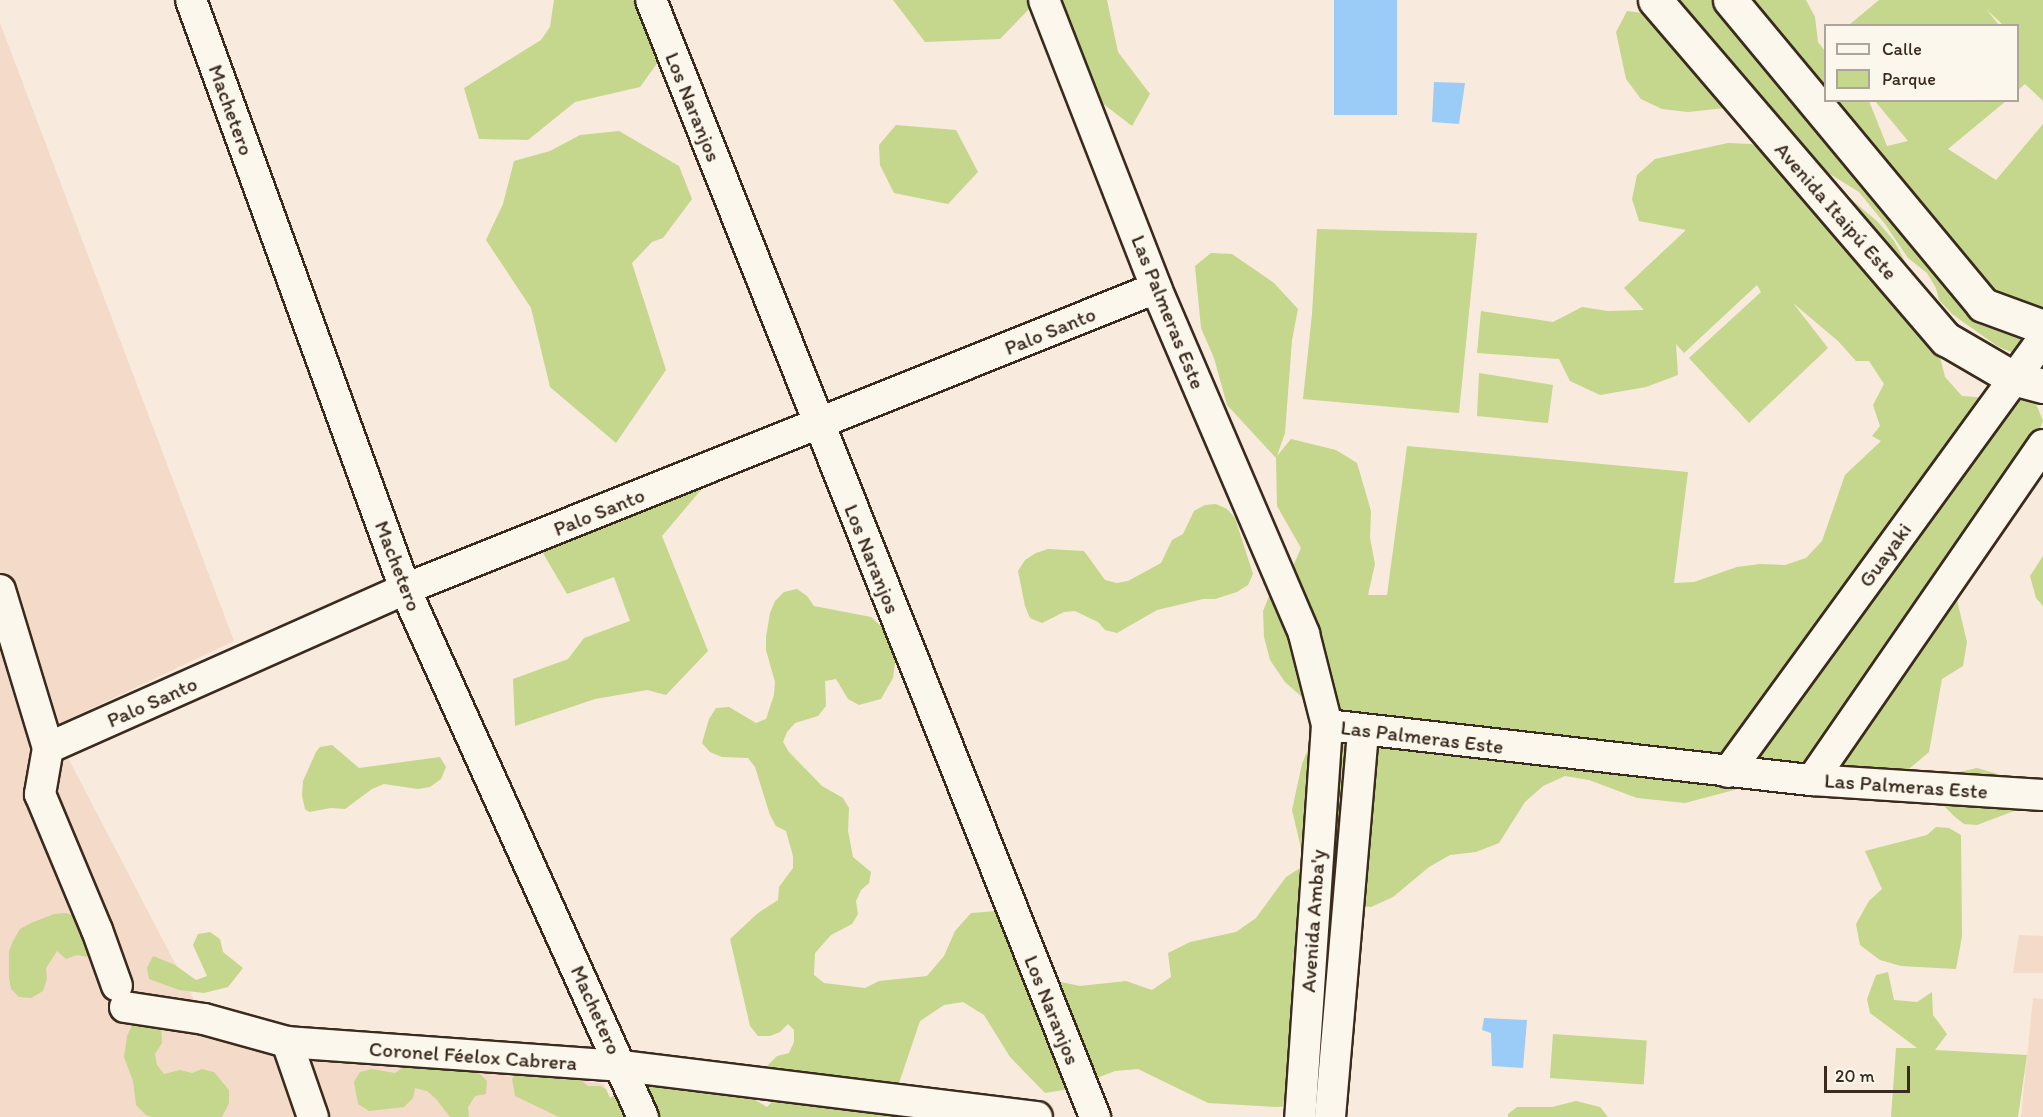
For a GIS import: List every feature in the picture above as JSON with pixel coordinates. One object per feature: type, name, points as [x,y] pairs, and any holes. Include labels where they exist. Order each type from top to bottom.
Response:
[{"type":"street","name":"Machetero","points":[[191,0],[405,589],[622,1066],[643,1117]]},
{"type":"street","name":"Los Naranjos","points":[[651,0],[1095,1117]]},
{"type":"street","name":"Las Palmeras Este","points":[[1044,0],[1156,288],[1304,634],[1327,725],[1728,772],[1812,780],[2043,795]]},
{"type":"street","name":"Avenida Itaipú Este","points":[[1655,0],[1946,339],[2028,382]]},
{"type":"street","points":[[1730,0],[1983,305],[2043,327]]},
{"type":"street","name":"Palo Santo","points":[[48,748],[405,589],[1156,288]]},
{"type":"street","name":"Guayaki","points":[[1728,772],[2028,382],[2043,339]]},
{"type":"street","points":[[1812,780],[2043,445]]},
{"type":"street","points":[[0,591],[48,748]]},
{"type":"street","name":"Avenida Amba'y","points":[[1299,1117],[1327,725]]},
{"type":"street","name":"Avenida Amba'y","points":[[1330,1117],[1363,730]]},
{"type":"street","name":"Coronel Féelox Cabrera","points":[[48,748],[40,794],[97,930],[121,997],[287,1042],[622,1066],[1037,1117]]},
{"type":"street","points":[[287,1042],[313,1117]]},
{"type":"shaded area","points":[[0,23],[234,641],[52,727],[204,1019],[604,1084],[614,1117],[0,1117]]},
{"type":"shaded area","points":[[2019,935],[2043,936],[2043,973],[2013,973]]},
{"type":"shaded area","points":[[2033,998],[2043,999],[2043,1117],[2021,1117]]},
{"type":"green space","points":[[554,0],[632,0],[656,14],[669,47],[640,87],[575,102],[528,140],[479,139],[464,88],[541,40],[550,27]]},
{"type":"green space","points":[[893,0],[1027,0],[1031,7],[1000,39],[925,42]]},
{"type":"green space","points":[[1049,0],[1107,0],[1118,52],[1150,94],[1132,126],[1089,93]]},
{"type":"green space","points":[[1677,0],[1806,0],[1815,17],[1818,42],[1824,50],[1824,102],[1869,102],[1887,146],[1908,141],[1876,102],[2005,102],[1948,149],[1996,180],[2043,124],[2043,366],[1997,346],[1952,314],[1939,300],[1936,288],[1927,273],[1908,258],[1885,224],[1859,192],[1807,160],[1735,107],[1688,112],[1662,109],[1641,99],[1626,79],[1616,32],[1627,11],[1650,14],[1673,29],[1687,12]]},
{"type":"green space","points":[[1879,0],[2043,0],[2043,101],[2025,84],[2019,89],[2019,24],[2002,24],[1986,9],[1998,24],[1850,24]]},
{"type":"green space","points":[[896,125],[956,130],[978,172],[948,204],[894,193],[880,165],[879,145]]},
{"type":"green space","points":[[619,131],[679,166],[692,199],[663,238],[652,242],[632,263],[666,370],[616,443],[550,387],[531,308],[486,240],[503,204],[514,161],[550,151],[580,135]]},
{"type":"green space","points":[[1728,143],[1751,144],[1772,153],[1840,190],[1878,222],[1894,241],[1917,284],[1933,329],[1945,377],[1962,396],[1988,398],[2010,394],[2035,401],[2043,421],[2033,446],[1956,596],[1967,642],[1963,666],[1942,679],[1929,752],[1910,768],[1887,780],[1753,785],[1685,803],[1637,798],[1589,780],[1565,776],[1543,786],[1525,802],[1499,843],[1476,852],[1450,855],[1429,867],[1393,897],[1371,907],[1357,906],[1325,1095],[1302,1105],[1277,1107],[1208,1103],[1138,1069],[1115,1071],[1069,1089],[1045,1093],[1010,1057],[984,1015],[963,1002],[944,1005],[920,1021],[898,1086],[912,1117],[559,1117],[515,1096],[512,1079],[521,1069],[574,1075],[588,1086],[600,1086],[606,1089],[610,1098],[619,1092],[664,1082],[687,1092],[723,1090],[747,1095],[767,1107],[776,1098],[774,1075],[768,1065],[777,1056],[789,1053],[794,1042],[794,1030],[788,1024],[780,1032],[770,1036],[758,1036],[750,1026],[730,939],[758,913],[778,900],[779,887],[793,868],[793,856],[786,831],[776,826],[770,815],[755,767],[748,758],[722,757],[710,752],[702,743],[709,719],[716,708],[729,707],[756,723],[766,719],[774,695],[775,682],[766,650],[766,637],[770,613],[775,601],[784,592],[797,589],[807,596],[814,606],[871,617],[888,633],[896,655],[893,678],[881,699],[859,705],[848,699],[836,679],[825,681],[826,706],[818,716],[795,723],[787,732],[783,742],[789,752],[822,786],[843,798],[849,808],[848,831],[853,857],[871,872],[869,883],[861,890],[856,901],[858,914],[852,924],[831,935],[815,953],[814,975],[824,983],[865,988],[879,981],[927,976],[944,956],[955,931],[971,913],[997,911],[1056,981],[1080,986],[1126,981],[1152,990],[1171,977],[1168,953],[1190,942],[1236,932],[1256,918],[1286,877],[1305,865],[1292,810],[1302,764],[1311,742],[1314,720],[1302,697],[1285,682],[1270,660],[1264,637],[1263,611],[1272,589],[1290,573],[1301,548],[1277,506],[1276,458],[1227,405],[1214,358],[1201,328],[1195,266],[1211,253],[1232,254],[1274,283],[1298,309],[1292,340],[1285,433],[1277,456],[1291,439],[1336,450],[1357,463],[1371,511],[1370,538],[1375,564],[1368,595],[1387,595],[1407,446],[1688,472],[1674,583],[1694,582],[1737,567],[1760,564],[1785,565],[1806,558],[1822,541],[1845,475],[1881,441],[1872,436],[1880,426],[1873,405],[1884,384],[1869,361],[1856,361],[1838,341],[1793,303],[1828,348],[1749,423],[1689,358],[1761,292],[1757,285],[1684,353],[1676,344],[1678,375],[1646,387],[1600,395],[1570,381],[1559,359],[1477,353],[1481,311],[1553,322],[1582,307],[1608,311],[1644,310],[1624,288],[1686,230],[1639,221],[1632,199],[1637,175],[1655,159]]},
{"type":"green space","points":[[1317,229],[1477,233],[1459,413],[1303,399],[1312,314]]},
{"type":"green space","points":[[1479,373],[1553,385],[1548,423],[1477,416]]},
{"type":"green space","points":[[711,478],[662,536],[708,651],[666,695],[647,690],[595,699],[515,726],[513,679],[568,659],[584,638],[630,621],[614,577],[567,594],[537,543]]},
{"type":"green space","points":[[1216,504],[1227,509],[1235,518],[1253,574],[1248,585],[1237,592],[1215,599],[1203,599],[1157,610],[1117,633],[1105,630],[1098,622],[1075,611],[1064,612],[1042,623],[1030,618],[1025,606],[1018,571],[1025,560],[1036,553],[1048,549],[1084,551],[1105,580],[1117,583],[1128,581],[1161,563],[1172,540],[1183,534],[1194,511],[1205,505]]},
{"type":"green space","points":[[2043,556],[2043,606],[2036,598],[2030,576]]},
{"type":"green space","points":[[332,745],[359,768],[440,757],[446,767],[441,779],[430,787],[418,789],[384,784],[372,789],[345,809],[331,808],[309,812],[305,809],[302,796],[303,781],[320,747]]},
{"type":"green space","points":[[1977,768],[2001,775],[2022,787],[2022,808],[1977,825],[1964,824],[1955,817],[1938,800],[1943,776]]},
{"type":"green space","points":[[1936,827],[1949,828],[1961,835],[1962,936],[1956,969],[1901,966],[1880,960],[1860,945],[1856,924],[1869,901],[1882,889],[1865,851],[1927,835]]},
{"type":"green space","points":[[65,913],[77,916],[98,947],[89,957],[77,955],[66,959],[57,951],[46,968],[47,979],[43,991],[31,998],[19,997],[11,989],[9,978],[9,951],[13,941],[20,929],[31,923],[54,914]]},
{"type":"green space","points":[[210,932],[220,939],[223,952],[243,968],[228,987],[204,993],[179,990],[149,979],[147,968],[153,956],[175,965],[196,980],[207,976],[193,945],[198,934]]},
{"type":"green space","points":[[1888,972],[1894,1000],[1917,1002],[1932,992],[1933,1015],[1947,1034],[1935,1050],[2027,1055],[2018,1117],[1891,1117],[1896,1048],[1917,1048],[1870,1013],[1867,999],[1876,975]]},
{"type":"green space","points":[[161,1020],[162,1043],[155,1054],[157,1065],[164,1074],[180,1070],[192,1073],[202,1069],[214,1072],[229,1090],[229,1103],[222,1117],[152,1117],[146,1115],[136,1105],[133,1081],[124,1057],[127,1036],[133,1023]]},
{"type":"green space","points":[[1553,1034],[1647,1041],[1644,1084],[1550,1078]]},
{"type":"green space","points":[[450,1065],[478,1072],[487,1081],[486,1094],[475,1096],[468,1107],[469,1117],[450,1117],[427,1091],[415,1088],[413,1098],[404,1107],[369,1111],[358,1104],[354,1082],[360,1072],[372,1069],[395,1073],[406,1066]]},
{"type":"green space","points":[[1576,1101],[1600,1107],[1608,1117],[1508,1117],[1508,1114],[1517,1107],[1552,1107]]},
{"type":"water","points":[[1334,0],[1397,0],[1397,115],[1334,115]]},
{"type":"water","points":[[1434,82],[1465,83],[1459,124],[1432,122]]},
{"type":"water","points":[[1484,1018],[1527,1020],[1523,1068],[1492,1066],[1491,1033],[1482,1030]]}]
